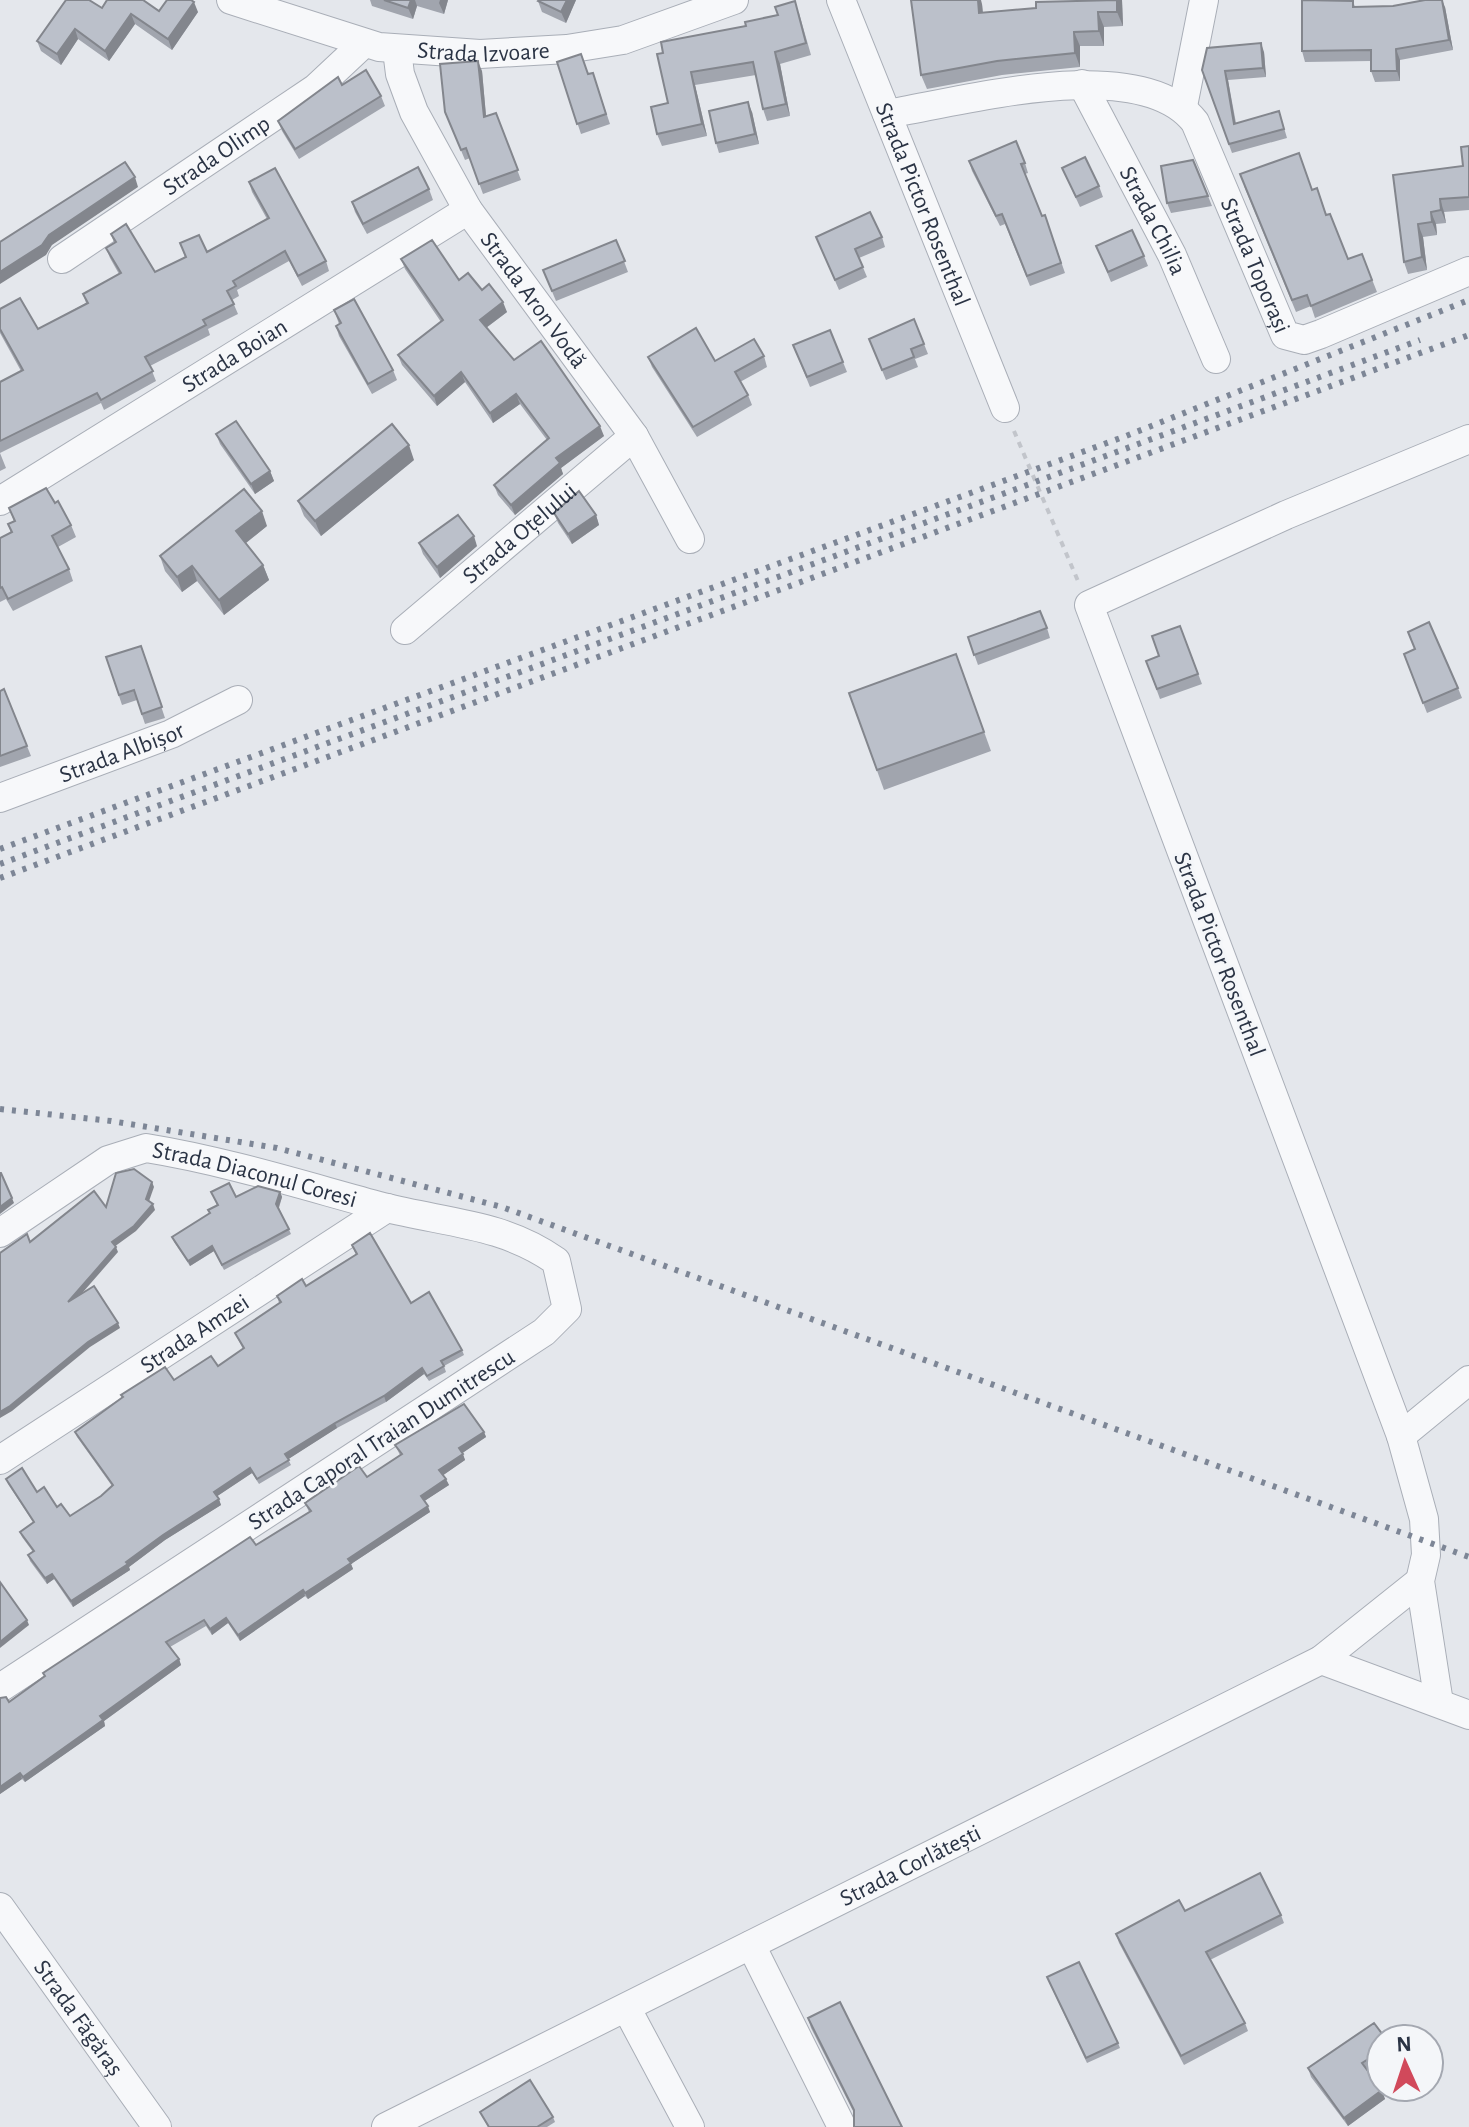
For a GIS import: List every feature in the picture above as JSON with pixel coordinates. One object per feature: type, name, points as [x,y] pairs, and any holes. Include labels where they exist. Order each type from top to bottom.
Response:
[{"type":"street","name":"Strada Izvoare","points":[[231,0],[363,44],[397,50],[480,54],[581,47],[635,37],[734,0]]},
{"type":"street","name":"Strada Pictor Rosenthal","points":[[841,0],[1005,408]]},
{"type":"street","points":[[887,114],[1082,84],[1141,89],[1183,106],[1204,0]]},
{"type":"street","name":"Strada Olimp","points":[[62,259],[316,88],[363,44]]},
{"type":"street","name":"Strada Aron Vodă","points":[[397,50],[400,74],[414,112],[468,210],[634,436],[690,539]]},
{"type":"street","name":"Strada Chilia","points":[[1082,84],[1172,255],[1216,359]]},
{"type":"street","name":"Strada Toporași","points":[[1183,106],[1195,122],[1285,335],[1304,340],[1469,271]]},
{"type":"street","name":"Strada Boian","points":[[0,501],[468,210]]},
{"type":"street","name":"Strada Oțelului","points":[[405,630],[634,436]]},
{"type":"street","points":[[1089,605],[1286,515],[1469,439]]},
{"type":"street","name":"Strada Pictor Rosenthal","points":[[1089,605],[1401,1436],[1427,1542],[1420,1581],[1439,1703]]},
{"type":"street","name":"Strada Albișor","points":[[0,798],[171,734],[238,700]]},
{"type":"street","name":"Strada Diaconul Coresi","points":[[0,1233],[108,1160],[146,1148],[387,1208]]},
{"type":"street","name":"Strada Amzei","points":[[0,1460],[387,1208]]},
{"type":"street","name":"Strada Caporal Traian Dumitrescu","points":[[0,1688],[544,1332],[567,1309],[556,1261],[528,1242],[504,1233],[387,1208]]},
{"type":"street","points":[[1401,1436],[1469,1380]]},
{"type":"street","name":"Strada Corlătești","points":[[386,2127],[1321,1660],[1420,1581]]},
{"type":"street","points":[[1321,1660],[1469,1715]]},
{"type":"street","name":"Strada Făgăraș","points":[[0,1907],[157,2127]]},
{"type":"street","points":[[751,1945],[842,2127]]},
{"type":"street","points":[[627,2009],[690,2127]]},
{"type":"path","points":[[1005,408],[1089,605]]},
{"type":"building","points":[[66,0],[89,0],[102,8],[107,0],[143,0],[159,11],[167,0],[194,2],[168,39],[131,14],[105,51],[75,29],[57,54],[37,41]]},
{"type":"building","points":[[384,0],[411,0],[408,8]]},
{"type":"building","points":[[539,0],[567,0],[561,12]]},
{"type":"building","points":[[911,0],[978,0],[979,13],[1036,8],[1036,2],[1117,0],[1117,12],[1098,12],[1099,31],[1074,32],[1075,53],[997,61],[921,75]]},
{"type":"building","points":[[1302,0],[1353,1],[1353,7],[1442,0],[1449,40],[1396,49],[1397,71],[1371,71],[1371,50],[1302,51]]},
{"type":"building","points":[[795,1],[806,43],[775,52],[786,104],[763,109],[753,62],[691,72],[702,124],[657,134],[651,107],[668,103],[657,54],[663,53],[661,42],[746,26],[745,22],[778,15],[775,7]]},
{"type":"building","points":[[1261,43],[1263,68],[1225,71],[1234,124],[1279,111],[1284,129],[1229,144],[1202,70],[1207,48]]},
{"type":"building","points":[[581,54],[588,74],[593,73],[606,114],[577,124],[557,62]]},
{"type":"building","points":[[478,61],[484,117],[496,113],[518,170],[479,184],[466,148],[461,150],[445,112],[440,64]]},
{"type":"building","points":[[366,70],[381,96],[295,149],[278,121],[338,77],[342,85]]},
{"type":"building","points":[[748,102],[755,134],[716,143],[709,111]]},
{"type":"building","points":[[1016,141],[1025,163],[1021,164],[1042,216],[1045,215],[1061,263],[1027,276],[1002,214],[996,216],[969,161]]},
{"type":"building","points":[[1469,146],[1469,197],[1440,199],[1441,210],[1431,212],[1432,222],[1418,224],[1422,257],[1404,262],[1393,175],[1463,166],[1461,147]]},
{"type":"building","points":[[1299,153],[1312,190],[1317,188],[1326,215],[1330,214],[1348,259],[1362,254],[1372,280],[1311,306],[1307,295],[1292,300],[1240,174]]},
{"type":"building","points":[[1085,157],[1099,186],[1076,197],[1062,168]]},
{"type":"building","points":[[1193,160],[1208,196],[1167,203],[1161,166]]},
{"type":"building","points":[[125,162],[135,177],[0,272],[0,242]]},
{"type":"building","points":[[418,167],[429,189],[363,224],[352,202]]},
{"type":"building","points":[[275,168],[326,261],[298,276],[285,251],[233,281],[236,286],[227,291],[234,304],[203,320],[206,325],[145,357],[153,371],[101,400],[97,393],[0,441],[0,382],[23,370],[0,329],[0,309],[20,298],[38,329],[88,303],[83,294],[121,273],[106,248],[116,242],[111,234],[126,224],[155,272],[186,257],[180,243],[199,235],[207,252],[269,218],[249,182]]},
{"type":"building","points":[[870,212],[882,237],[855,249],[863,267],[835,280],[816,237]]},
{"type":"building","points":[[1132,230],[1144,256],[1108,272],[1096,246]]},
{"type":"building","points":[[432,240],[459,280],[468,273],[482,290],[489,284],[503,302],[480,320],[514,360],[541,341],[600,426],[556,458],[560,463],[511,505],[494,485],[549,438],[516,394],[490,413],[461,372],[434,396],[398,355],[443,320],[401,259]]},
{"type":"building","points":[[616,240],[625,261],[552,291],[543,270]]},
{"type":"building","points":[[354,299],[393,370],[368,384],[336,326],[341,323],[334,310]]},
{"type":"building","points":[[914,319],[924,344],[911,349],[914,357],[882,370],[869,339]]},
{"type":"building","points":[[696,328],[715,361],[754,339],[764,356],[735,372],[748,395],[693,427],[648,357]]},
{"type":"building","points":[[830,330],[843,362],[807,377],[793,345]]},
{"type":"building","points":[[236,421],[270,471],[251,484],[216,434]]},
{"type":"building","points":[[392,424],[409,445],[315,521],[298,501]]},
{"type":"building","points":[[46,488],[55,503],[58,501],[71,525],[52,536],[69,569],[8,599],[0,588],[0,538],[12,532],[8,524],[15,521],[9,508]]},
{"type":"building","points":[[244,489],[262,511],[236,531],[263,565],[219,600],[192,566],[177,577],[160,556]]},
{"type":"building","points":[[579,491],[596,515],[568,534],[554,513]]},
{"type":"building","points":[[458,515],[474,536],[437,567],[419,543]]},
{"type":"building","points":[[1040,611],[1047,628],[974,655],[968,637]]},
{"type":"building","points":[[1429,622],[1458,688],[1423,703],[1404,654],[1415,649],[1408,632]]},
{"type":"building","points":[[1180,626],[1198,674],[1157,689],[1146,661],[1159,656],[1152,636]]},
{"type":"building","points":[[141,646],[162,707],[142,714],[134,690],[119,695],[106,657]]},
{"type":"building","points":[[956,654],[984,732],[877,770],[849,693]]},
{"type":"building","points":[[4,689],[27,746],[0,756],[0,691]]},
{"type":"building","points":[[134,1169],[152,1182],[146,1199],[153,1204],[134,1226],[112,1242],[116,1247],[68,1302],[94,1286],[118,1323],[88,1342],[0,1412],[0,1253],[27,1234],[30,1242],[94,1191],[106,1207],[116,1173]]},
{"type":"building","points":[[0,1173],[12,1198],[0,1207]]},
{"type":"building","points":[[229,1183],[236,1197],[258,1186],[280,1192],[276,1204],[289,1229],[222,1265],[212,1246],[188,1261],[172,1237],[210,1213],[208,1210],[218,1205],[211,1192]]},
{"type":"building","points":[[370,1233],[411,1303],[429,1292],[462,1350],[441,1361],[444,1366],[427,1376],[422,1368],[384,1396],[285,1454],[289,1460],[257,1479],[250,1468],[214,1492],[219,1499],[71,1601],[52,1574],[45,1578],[28,1555],[34,1551],[20,1532],[34,1522],[6,1479],[22,1468],[37,1492],[44,1487],[57,1507],[61,1504],[70,1516],[101,1496],[113,1485],[75,1432],[123,1397],[121,1395],[165,1367],[174,1380],[211,1356],[218,1366],[244,1348],[235,1333],[281,1302],[277,1296],[302,1279],[306,1286],[357,1254],[352,1245]]},
{"type":"building","points":[[464,1404],[484,1432],[459,1448],[463,1454],[439,1470],[446,1479],[421,1496],[428,1506],[348,1559],[351,1563],[305,1593],[303,1590],[238,1635],[226,1618],[210,1629],[204,1620],[166,1642],[179,1659],[100,1716],[103,1720],[23,1777],[20,1773],[0,1787],[0,1698],[6,1697],[9,1702],[45,1676],[43,1673],[250,1537],[256,1545],[311,1511],[305,1503],[359,1466],[367,1477],[402,1454],[395,1445]]},
{"type":"building","points":[[0,1582],[27,1620],[0,1642]]},
{"type":"building","points":[[1260,1873],[1281,1915],[1206,1952],[1245,2023],[1181,2056],[1116,1934],[1179,1900],[1185,1911]]},
{"type":"building","points":[[1079,1962],[1118,2043],[1086,2058],[1047,1977]]},
{"type":"building","points":[[840,2002],[902,2127],[854,2127],[854,2110],[808,2018]]},
{"type":"building","points":[[1365,2029],[1365,2061],[1362,2063],[1365,2067],[1365,2103],[1344,2118],[1308,2068]]},
{"type":"building","points":[[530,2080],[553,2117],[537,2127],[489,2127],[480,2112]]},
{"type":"railway","points":[[0,849],[1126,436],[1469,300]]},
{"type":"railway","points":[[0,878],[1469,335]]},
{"type":"railway","points":[[0,864],[1420,340]]},
{"type":"railway","points":[[0,1109],[111,1121],[277,1148],[502,1207],[1469,1557]]}]
